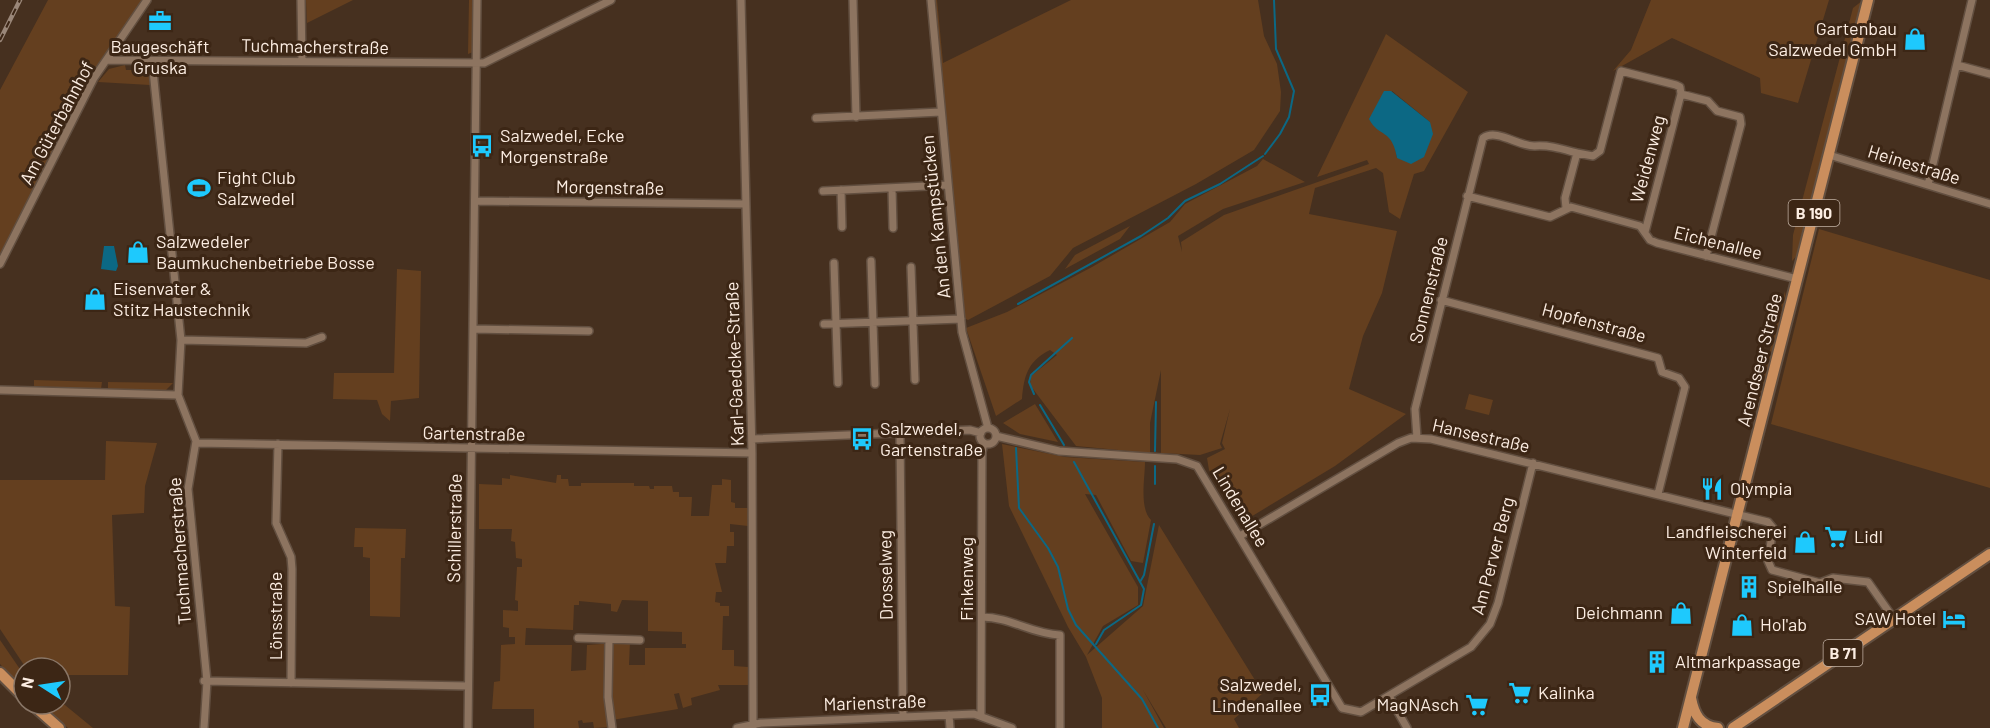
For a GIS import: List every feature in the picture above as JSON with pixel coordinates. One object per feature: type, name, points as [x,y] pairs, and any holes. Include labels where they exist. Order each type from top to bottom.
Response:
[{"type":"main road","name":"Arendseer Straße","points":[[1683,728],[1868,0]]},
{"type":"main road","name":"B 71","points":[[1733,728],[1990,554]]},
{"type":"main road","points":[[0,673],[12,685]]},
{"type":"main road","points":[[1691,694],[1698,718],[1708,726],[1718,728]]},
{"type":"main road","points":[[46,716],[59,728]]},
{"type":"main road","points":[[1725,728],[1733,728]]},
{"type":"street","name":"Am Güterbahnhof","points":[[0,264],[94,78],[147,0]]},
{"type":"street","points":[[301,0],[302,61]]},
{"type":"street","name":"Schillerstraße","points":[[468,728],[477,0]]},
{"type":"street","name":"Tuchmacherstraße","points":[[108,60],[477,63],[490,61],[611,0]]},
{"type":"street","name":"Karl-Gaedcke-Straße","points":[[741,0],[752,439],[753,726]]},
{"type":"street","points":[[853,0],[856,117]]},
{"type":"street","name":"An den Kampstücken","points":[[931,0],[964,340],[988,428],[994,430],[996,436]]},
{"type":"street","points":[[1928,185],[1972,0]]},
{"type":"street","points":[[152,61],[181,340],[178,395],[196,443]]},
{"type":"street","points":[[1957,65],[1990,74]]},
{"type":"street","points":[[1566,208],[1565,198],[1577,153],[1596,156],[1603,142],[1621,71],[1676,85],[1680,87],[1681,93],[1708,101],[1717,111],[1740,117],[1741,124],[1706,256]]},
{"type":"street","name":"Weidenweg","points":[[1645,232],[1681,93]]},
{"type":"street","points":[[816,118],[941,112]]},
{"type":"street","name":"Sonnenstraße","points":[[1417,438],[1415,409],[1483,138],[1490,135],[1533,146],[1543,144],[1577,153]]},
{"type":"street","name":"Heinestraße","points":[[1828,155],[1990,204]]},
{"type":"street","points":[[823,191],[948,185]]},
{"type":"street","points":[[892,188],[893,228]]},
{"type":"street","points":[[841,190],[842,227]]},
{"type":"street","name":"Eichenallee","points":[[1467,196],[1550,217],[1571,207],[1640,226],[1650,240],[1657,243],[1797,279]]},
{"type":"street","name":"Morgenstraße","points":[[475,201],[745,204]]},
{"type":"street","points":[[871,261],[875,384]]},
{"type":"street","points":[[834,263],[838,383]]},
{"type":"street","points":[[911,267],[915,380]]},
{"type":"street","name":"Hopfenstraße","points":[[1441,300],[1658,358],[1662,372],[1679,378],[1685,387],[1658,494]]},
{"type":"street","points":[[824,324],[961,319]]},
{"type":"street","points":[[473,328],[589,331]]},
{"type":"street","points":[[181,340],[306,343],[322,338]]},
{"type":"street","points":[[0,390],[178,395]]},
{"type":"street","points":[[981,433],[988,428]]},
{"type":"street","points":[[752,439],[970,430],[981,433]]},
{"type":"street","points":[[981,433],[984,443],[991,443],[996,436]]},
{"type":"street","name":"Drosselweg","points":[[900,434],[903,717]]},
{"type":"street","name":"Lindenallee","points":[[996,436],[1059,451],[1190,462],[1204,474],[1342,708]]},
{"type":"street","name":"Hansestraße","points":[[1240,536],[1392,446],[1417,438],[1438,439],[1768,522],[1773,528],[1768,561],[1772,570],[1820,583],[1833,578],[1868,582],[1894,619]]},
{"type":"street","name":"Tuchmacherstraße","points":[[196,443],[188,489],[205,681],[204,728]]},
{"type":"street","name":"Gartenstraße","points":[[196,443],[752,453]]},
{"type":"street","name":"Finkenweg","points":[[981,714],[982,452],[984,443]]},
{"type":"street","name":"Lönsstraße","points":[[278,444],[276,523],[291,557],[292,569],[291,683]]},
{"type":"street","name":"Am Perver Berg","points":[[1342,708],[1352,712],[1361,712],[1471,648],[1491,624],[1533,463]]},
{"type":"street","points":[[982,617],[1003,618],[1038,632],[1060,635],[1060,728]]},
{"type":"street","points":[[578,638],[640,640]]},
{"type":"street","points":[[609,639],[608,697],[612,728]]},
{"type":"street","name":"Lönsstraße","points":[[205,681],[468,686]]},
{"type":"street","points":[[1389,696],[1407,728]]},
{"type":"street","name":"Marienstraße","points":[[737,728],[981,714],[1012,728]]},
{"type":"street","points":[[949,715],[950,728]]},
{"type":"shaded area","points":[[48,0],[143,0],[91,74],[0,255],[0,90]]},
{"type":"shaded area","points":[[306,0],[353,0],[307,23]]},
{"type":"shaded area","points":[[469,0],[474,0],[473,52],[468,54]]},
{"type":"shaded area","points":[[934,0],[937,0],[943,63],[1071,0],[1258,0],[1264,36],[1277,64],[1281,92],[1280,111],[1254,150],[1196,184],[1073,248],[1050,276],[968,320],[964,318]]},
{"type":"shaded area","points":[[1651,0],[1829,0],[1798,103],[1761,93],[1760,78],[1672,38],[1613,71],[1631,50]]},
{"type":"shaded area","points":[[1863,0],[1801,251],[1792,261],[1793,235],[1853,8]]},
{"type":"shaded area","points":[[1386,34],[1468,92],[1424,171],[1414,174],[1400,219],[1389,212],[1383,173],[1376,168],[1315,188],[1309,214],[1397,231],[1382,293],[1363,336],[1349,389],[1406,414],[1335,466],[1249,518],[1243,518],[1241,513],[1233,511],[1209,470],[1207,458],[1225,449],[1222,443],[1230,409],[1220,444],[1222,448],[1200,455],[1161,453],[1161,370],[1150,423],[1150,453],[1076,446],[1030,385],[1031,376],[1057,355],[1050,350],[1037,359],[1028,370],[1022,399],[996,416],[966,328],[1007,312],[1092,267],[1170,222],[1185,204],[1257,166],[1263,159],[1305,182],[1223,209],[1178,236],[1182,252],[1181,242],[1224,215],[1369,164],[1367,160],[1317,177]],"holes":[[[1392,91],[1430,122],[1397,158],[1394,142],[1386,133]]]},
{"type":"shaded area","points":[[125,65],[126,70],[133,70],[134,65],[148,71],[150,85],[98,82],[109,69]]},
{"type":"shaded area","points":[[1130,226],[1120,239],[1065,269],[1075,255]]},
{"type":"shaded area","points":[[1819,229],[1990,280],[1990,488],[1771,424]]},
{"type":"shaded area","points":[[397,269],[421,271],[419,398],[391,401],[390,421],[382,414],[377,400],[333,399],[334,373],[394,373]]},
{"type":"shaded area","points":[[1785,291],[1786,302],[1759,407],[1759,393]]},
{"type":"shaded area","points":[[34,380],[102,382],[101,389],[34,386]]},
{"type":"shaded area","points":[[108,382],[173,383],[165,391],[108,389]]},
{"type":"shaded area","points":[[1469,394],[1493,400],[1489,415],[1465,409]]},
{"type":"shaded area","points":[[1035,404],[1058,442],[1020,434],[1003,423]]},
{"type":"shaded area","points":[[106,441],[157,443],[145,486],[144,513],[112,515],[115,606],[130,607],[128,675],[72,675],[72,656],[18,656],[0,629],[0,480],[105,480]]},
{"type":"shaded area","points":[[1002,444],[1065,457],[1145,462],[1144,501],[1147,515],[1151,520],[1143,563],[1131,561],[1096,495],[1085,494],[1138,587],[1138,605],[1103,626],[1087,655],[1143,606],[1159,525],[1263,693],[1234,719],[1239,728],[1166,728],[1143,690],[1164,728],[1102,728],[1102,698],[1086,657],[1068,627],[1009,506]]},
{"type":"shaded area","points":[[510,475],[556,483],[557,475],[561,475],[561,479],[568,479],[569,486],[581,486],[581,483],[634,483],[634,486],[649,486],[650,489],[654,489],[654,486],[672,486],[673,492],[679,492],[679,497],[692,497],[691,516],[709,516],[712,485],[722,485],[722,479],[731,480],[731,502],[735,503],[735,508],[748,508],[748,526],[730,524],[730,532],[734,532],[734,546],[727,546],[726,563],[715,563],[722,592],[716,592],[715,602],[720,603],[720,606],[729,606],[729,616],[723,616],[722,650],[734,650],[734,666],[748,667],[748,685],[718,685],[720,690],[691,698],[692,705],[683,708],[679,693],[674,694],[678,709],[612,720],[612,727],[594,728],[593,722],[583,723],[582,720],[578,721],[579,728],[534,728],[534,709],[492,709],[494,682],[500,681],[501,645],[515,644],[515,637],[509,637],[509,628],[503,627],[503,610],[518,611],[518,601],[515,600],[517,567],[522,567],[522,559],[516,558],[515,542],[511,541],[512,529],[479,529],[479,484],[502,485],[502,478],[510,479]],"holes":[[[622,600],[648,601],[648,631],[682,632],[682,644],[686,644],[686,648],[645,648],[645,665],[629,665],[630,642],[587,645],[586,670],[571,671],[572,645],[525,645],[526,628],[573,630],[574,605],[579,605],[579,601],[611,604],[611,611],[617,612]]]},
{"type":"shaded area","points":[[355,528],[406,529],[405,558],[401,558],[400,617],[370,616],[370,558],[363,557],[363,547],[354,547]]},
{"type":"shaded area","points":[[0,640],[12,658],[12,677],[0,664]]},
{"type":"shaded area","points":[[72,711],[93,728],[68,728],[54,716],[72,716]]},
{"type":"water","points":[[1384,91],[1391,91],[1430,122],[1433,134],[1424,157],[1411,164],[1397,158],[1389,137],[1377,129],[1369,119]]},
{"type":"water","points":[[104,246],[114,246],[118,266],[116,271],[101,269]]},
{"type":"waterway","points":[[1265,154],[1289,117],[1294,91],[1276,49],[1274,0]]},
{"type":"waterway","points":[[1018,304],[1141,236],[1168,218],[1185,201],[1220,184],[1263,156]]},
{"type":"waterway","points":[[1034,394],[1029,382],[1031,375],[1072,338]]},
{"type":"waterway","points":[[1155,451],[1156,402]]},
{"type":"waterway","points":[[1040,405],[1064,445]]},
{"type":"waterway","points":[[1016,448],[1019,508],[1048,548],[1058,567],[1068,609],[1076,625],[1142,699],[1158,728]]},
{"type":"waterway","points":[[1074,462],[1144,589],[1141,605],[1104,630],[1096,644]]},
{"type":"waterway","points":[[1155,466],[1155,484]]},
{"type":"waterway","points":[[1140,582],[1144,575],[1154,524]]},
{"type":"railway","points":[[0,40],[20,0]]},
{"type":"place","name":"Baugeschäft Gruska","points":[[160,21]]},
{"type":"place","name":"Gartenbau Salzwedel GmbH","points":[[1915,39]]},
{"type":"place","name":"Salzwedel, Ecke Morgenstraße","points":[[482,146]]},
{"type":"place","name":"Fight Club Salzwedel","points":[[199,188]]},
{"type":"place","name":"Salzwedeler Baumkuchenbetriebe Bosse","points":[[138,252]]},
{"type":"place","name":"Eisenvater & Stitz Haustechnik","points":[[95,299]]},
{"type":"place","name":"Salzwedel, Gartenstraße","points":[[862,439]]},
{"type":"place","name":"Olympia","points":[[1712,489]]},
{"type":"place","name":"Lidl","points":[[1836,537]]},
{"type":"place","name":"Landfleischerei Winterfeld","points":[[1805,542]]},
{"type":"place","name":"Spielhalle","points":[[1749,587]]},
{"type":"place","name":"Deichmann","points":[[1681,613]]},
{"type":"place","name":"SAW Hotel","points":[[1954,619]]},
{"type":"place","name":"Hol'ab","points":[[1742,625]]},
{"type":"place","name":"Altmarkpassage","points":[[1657,662]]},
{"type":"place","name":"Kalinka","points":[[1520,693]]},
{"type":"place","name":"Salzwedel, Lindenallee","points":[[1320,695]]},
{"type":"place","name":"MagNAsch","points":[[1477,705]]}]
